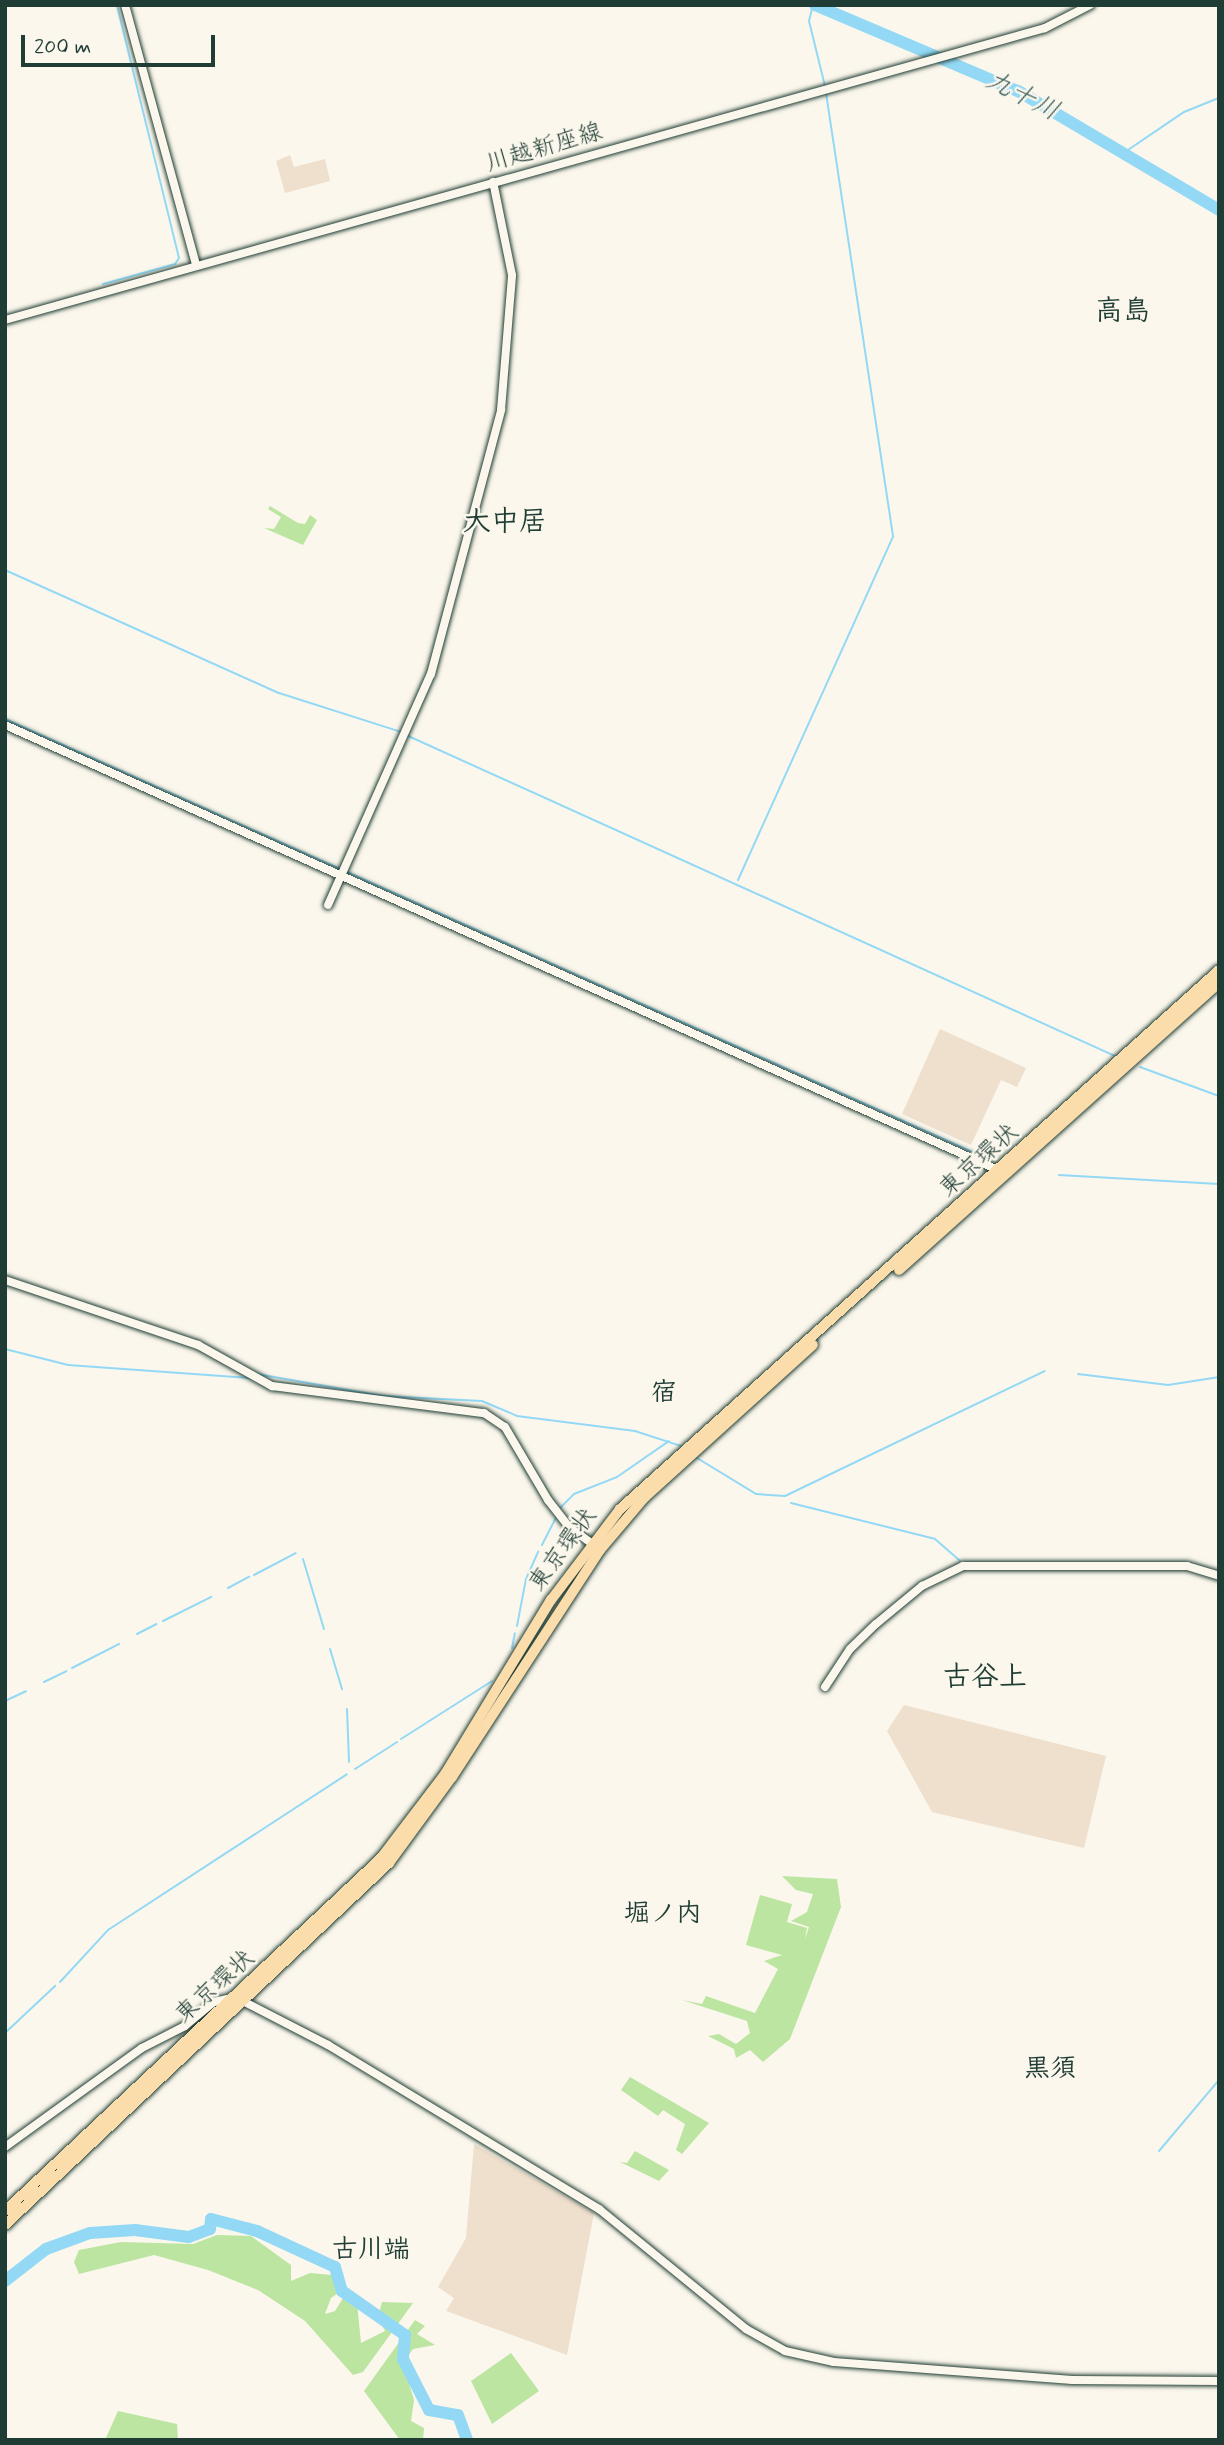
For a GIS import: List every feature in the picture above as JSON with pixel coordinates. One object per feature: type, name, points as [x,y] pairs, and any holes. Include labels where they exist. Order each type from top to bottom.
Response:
[{"type":"highway","name":"東京環状","points":[[1004,1174],[1219,970]]},
{"type":"highway","name":"東京環状","points":[[5,2211],[396,1854],[595,1546],[659,1472],[1219,984]]},
{"type":"highway","name":"東京環状","points":[[5,2225],[239,2000]]},
{"type":"street","points":[[125,5],[196,265]]},
{"type":"street","name":"川越新座線","points":[[5,320],[1045,28],[1090,5]]},
{"type":"street","points":[[328,905],[431,674],[501,410],[512,275],[493,182]]},
{"type":"street","points":[[5,725],[1004,1174]]},
{"type":"street","points":[[5,1280],[178,1337],[272,1386],[484,1413],[506,1427],[548,1500],[595,1546]]},
{"type":"street","points":[[825,1687],[850,1649],[876,1624],[922,1586],[963,1566],[1186,1566],[1219,1576]]},
{"type":"street","points":[[5,2147],[134,2053],[185,2026],[214,2002],[239,2000],[351,2058],[599,2209],[746,2329],[785,2351],[834,2362],[1072,2380],[1219,2381]]},
{"type":"shaded area","points":[[290,155],[294,167],[325,159],[330,181],[285,193],[276,161]]},
{"type":"shaded area","points":[[940,1029],[1026,1068],[1017,1087],[1001,1080],[971,1145],[902,1114]]},
{"type":"shaded area","points":[[904,1705],[1106,1756],[1084,1848],[932,1812],[887,1731]]},
{"type":"shaded area","points":[[474,2144],[594,2213],[567,2355],[446,2311],[454,2298],[438,2287],[466,2238]]},
{"type":"green space","points":[[270,506],[298,523],[305,524],[310,515],[317,520],[303,545],[264,528],[274,529],[281,517],[268,509]]},
{"type":"green space","points":[[782,1876],[837,1879],[841,1907],[790,2039],[763,2062],[750,2050],[736,2058],[734,2049],[708,2036],[719,2034],[736,2044],[750,2033],[747,2021],[682,2000],[702,2004],[706,1996],[755,2013],[778,1969],[764,1961],[782,1955],[746,1945],[760,1895],[792,1904],[787,1922],[807,1928],[805,1939],[809,1927],[791,1921],[807,1912],[813,1894],[796,1890]]},
{"type":"green space","points":[[630,2077],[709,2123],[682,2154],[676,2150],[685,2124],[663,2110],[658,2116],[621,2090]]},
{"type":"green space","points":[[635,2151],[669,2170],[659,2181],[620,2162],[627,2163]]},
{"type":"green space","points":[[217,2235],[251,2236],[291,2265],[291,2281],[310,2273],[342,2276],[345,2288],[331,2298],[325,2314],[335,2311],[343,2298],[357,2303],[361,2343],[385,2331],[378,2317],[382,2302],[413,2303],[363,2372],[353,2375],[305,2321],[258,2290],[208,2270],[154,2255],[79,2274],[74,2262],[79,2250],[121,2242],[193,2244]]},
{"type":"green space","points":[[415,2320],[425,2326],[417,2334],[435,2345],[413,2349],[403,2363],[414,2400],[411,2421],[424,2428],[423,2440],[400,2440],[364,2391]]},
{"type":"green space","points":[[511,2353],[539,2391],[492,2424],[471,2381]]},
{"type":"green space","points":[[118,2411],[177,2424],[178,2440],[105,2440]]},
{"type":"waterway","points":[[103,284],[175,264],[179,258],[117,5]]},
{"type":"waterway","points":[[813,5],[809,21],[825,86]]},
{"type":"waterway","name":"九十川","points":[[815,5],[1018,91],[1219,210]]},
{"type":"waterway","points":[[738,880],[893,536],[826,91]]},
{"type":"waterway","points":[[1122,154],[1184,112],[1219,98]]},
{"type":"waterway","points":[[5,570],[279,693],[401,732]]},
{"type":"waterway","points":[[5,719],[340,869]]},
{"type":"waterway","points":[[406,735],[1115,1056]]},
{"type":"waterway","points":[[345,871],[986,1158]]},
{"type":"waterway","points":[[1140,1067],[1219,1096]]},
{"type":"waterway","points":[[1059,1175],[1219,1184]]},
{"type":"waterway","points":[[5,1349],[68,1365],[250,1378]]},
{"type":"waterway","points":[[697,1458],[756,1494],[785,1496],[1045,1371]]},
{"type":"waterway","points":[[257,1374],[383,1396],[482,1401],[517,1416],[635,1431],[681,1446]]},
{"type":"waterway","points":[[1078,1374],[1168,1385],[1219,1377]]},
{"type":"waterway","points":[[560,1508],[574,1494],[617,1477],[669,1441]]},
{"type":"waterway","points":[[791,1503],[935,1539],[960,1561]]},
{"type":"waterway","points":[[542,1545],[556,1518]]},
{"type":"waterway","points":[[517,1626],[526,1579],[538,1552]]},
{"type":"waterway","points":[[254,1575],[296,1553]]},
{"type":"waterway","points":[[303,1559],[324,1629]]},
{"type":"waterway","points":[[228,1588],[249,1577]]},
{"type":"waterway","points":[[163,1621],[211,1597]]},
{"type":"waterway","points":[[137,1634],[157,1624]]},
{"type":"waterway","points":[[512,1648],[515,1633]]},
{"type":"waterway","points":[[72,1668],[119,1644]]},
{"type":"waterway","points":[[330,1649],[342,1689]]},
{"type":"waterway","points":[[44,1682],[67,1671]]},
{"type":"waterway","points":[[401,1739],[492,1681]]},
{"type":"waterway","points":[[5,1701],[26,1691]]},
{"type":"waterway","points":[[347,1709],[349,1762]]},
{"type":"waterway","points":[[355,1769],[397,1742]]},
{"type":"waterway","points":[[60,1982],[108,1930],[347,1774]]},
{"type":"waterway","points":[[5,2033],[55,1986]]},
{"type":"waterway","points":[[1159,2151],[1219,2080]]},
{"type":"waterway","points":[[5,2281],[46,2249],[90,2233],[135,2230],[189,2237],[210,2229],[211,2219],[257,2231],[335,2267],[342,2291],[405,2335],[403,2359],[429,2410],[458,2415],[467,2440]]},
{"type":"district","name":"高島","points":[[1123,312]]},
{"type":"district","name":"大中居","points":[[505,523]]},
{"type":"district","name":"宿","points":[[664,1394]]},
{"type":"district","name":"古谷上","points":[[985,1678]]},
{"type":"district","name":"堀ノ内","points":[[663,1915]]},
{"type":"district","name":"黒須","points":[[1050,2070]]},
{"type":"district","name":"古川端","points":[[371,2251]]}]
